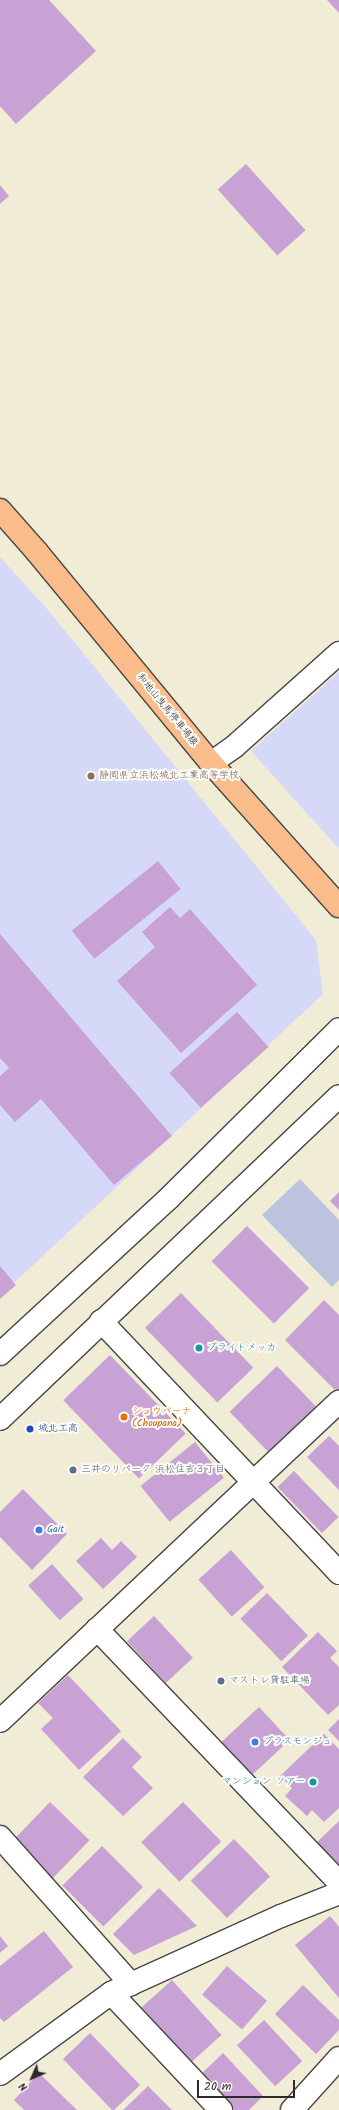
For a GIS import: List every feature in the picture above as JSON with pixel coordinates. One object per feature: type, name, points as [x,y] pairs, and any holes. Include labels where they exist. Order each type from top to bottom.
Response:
[{"type":"main road","name":"和地山曳馬停車場線","points":[[0,510],[37,552],[211,763],[339,906]]},
{"type":"street","points":[[211,763],[235,746],[339,653]]},
{"type":"street","points":[[0,1354],[168,1199],[339,1028]]},
{"type":"street","points":[[0,1419],[101,1321],[339,1096]]},
{"type":"street","points":[[101,1321],[339,1573]]},
{"type":"street","points":[[0,1721],[252,1481],[339,1401]]},
{"type":"street","points":[[97,1629],[339,1882]]},
{"type":"street","points":[[0,1837],[131,1984]]},
{"type":"street","points":[[0,2074],[111,1993],[281,1916],[339,1893]]},
{"type":"street","points":[[111,1993],[221,2110]]},
{"type":"street","points":[[292,2110],[339,2058]]},
{"type":"shaded area","name":"静岡県立浜松城北工業高等学校","points":[[0,557],[49,611],[316,940],[323,994],[0,1296]]},
{"type":"shaded area","points":[[339,672],[339,849],[251,751]]},
{"type":"shaded area","points":[[300,1179],[339,1220],[339,1280],[332,1287],[262,1215]]},
{"type":"building","points":[[0,0],[49,0],[96,51],[16,124],[0,106]]},
{"type":"building","points":[[327,0],[339,0],[339,13]]},
{"type":"building","points":[[246,164],[306,230],[277,256],[218,189]]},
{"type":"building","points":[[0,185],[9,196],[0,204]]},
{"type":"building","points":[[158,861],[181,889],[94,959],[72,931]]},
{"type":"building","points":[[170,907],[180,918],[190,909],[257,985],[181,1053],[117,981],[155,947],[142,932]]},
{"type":"building","points":[[0,934],[172,1136],[114,1185],[41,1099],[15,1122],[0,1105],[0,1076],[9,1068],[0,1058]]},
{"type":"building","points":[[237,1012],[268,1047],[201,1108],[169,1073]]},
{"type":"building","points":[[339,1192],[339,1210],[330,1201]]},
{"type":"building","points":[[247,1226],[309,1288],[274,1324],[212,1261]]},
{"type":"building","points":[[0,1266],[16,1285],[0,1299]]},
{"type":"building","name":"ブライトメッカ","points":[[181,1293],[253,1368],[217,1403],[145,1328]]},
{"type":"building","points":[[324,1300],[339,1315],[339,1390],[337,1392],[285,1340]]},
{"type":"building","name":"ショウパーナ (Choupana)","points":[[110,1355],[186,1433],[139,1479],[63,1400]]},
{"type":"building","points":[[277,1366],[317,1407],[269,1453],[230,1412]]},
{"type":"building","points":[[329,1436],[339,1446],[339,1490],[307,1457]]},
{"type":"building","points":[[195,1442],[224,1478],[170,1522],[141,1486]]},
{"type":"building","points":[[294,1471],[338,1517],[322,1533],[277,1487]]},
{"type":"building","points":[[23,1489],[67,1534],[32,1570],[0,1537],[0,1512]]},
{"type":"building","points":[[101,1538],[112,1550],[121,1541],[137,1557],[103,1589],[76,1561]]},
{"type":"building","points":[[231,1550],[264,1587],[232,1617],[198,1579]]},
{"type":"building","points":[[52,1564],[83,1599],[60,1620],[28,1585]]},
{"type":"building","points":[[267,1593],[308,1635],[281,1661],[240,1619]]},
{"type":"building","points":[[154,1616],[193,1658],[166,1683],[127,1641]]},
{"type":"building","points":[[318,1632],[337,1651],[330,1658],[339,1667],[339,1705],[328,1715],[282,1667]]},
{"type":"building","points":[[68,1675],[121,1731],[79,1770],[41,1729],[53,1718],[38,1703]]},
{"type":"building","name":"プラスモンジュ","points":[[259,1707],[290,1740],[252,1775],[221,1742]]},
{"type":"building","points":[[339,1719],[339,1741],[328,1730]]},
{"type":"building","name":"マンション ソアー","points":[[324,1734],[339,1749],[339,1808],[324,1822],[312,1810],[307,1816],[285,1796],[292,1788],[280,1776]]},
{"type":"building","points":[[123,1738],[142,1757],[132,1767],[153,1788],[123,1816],[83,1777]]},
{"type":"building","points":[[50,1802],[90,1840],[53,1878],[13,1840]]},
{"type":"building","points":[[183,1802],[221,1842],[179,1882],[141,1842]]},
{"type":"building","points":[[339,1821],[339,1870],[315,1844]]},
{"type":"building","points":[[234,1839],[270,1876],[227,1918],[191,1881]]},
{"type":"building","points":[[102,1846],[143,1887],[103,1927],[62,1886]]},
{"type":"building","points":[[159,1888],[197,1926],[134,1955],[113,1934]]},
{"type":"building","points":[[330,1916],[339,1927],[339,1998],[295,1945]]},
{"type":"building","points":[[44,1931],[73,1967],[4,2022],[0,2018],[0,1966]]},
{"type":"building","points":[[0,1936],[8,1946],[0,1953]]},
{"type":"building","points":[[227,1966],[267,2001],[242,2029],[202,1995]]},
{"type":"building","points":[[172,1980],[222,2035],[190,2064],[140,2009]]},
{"type":"building","points":[[303,1985],[339,2020],[339,2030],[316,2054],[275,2014]]},
{"type":"building","points":[[264,2020],[302,2061],[275,2086],[237,2045]]},
{"type":"building","points":[[90,2033],[140,2085],[114,2110],[112,2110],[63,2059]]},
{"type":"building","points":[[223,2053],[263,2096],[249,2110],[231,2110],[199,2076]]},
{"type":"building","points":[[39,2073],[77,2110],[24,2110],[14,2100]]},
{"type":"building","points":[[148,2086],[172,2110],[123,2110]]},
{"type":"place","name":"静岡県立浜松城北工業高等学校","points":[[91,776]]},
{"type":"place","name":"ブライトメッカ","points":[[199,1348]]},
{"type":"place","name":"ショウパーナ (Choupana)","points":[[124,1417]]},
{"type":"place","name":"城北工高","points":[[30,1429]]},
{"type":"place","name":"三井のリパーク 浜松住吉３丁目","points":[[73,1470]]},
{"type":"place","name":"Gait","points":[[39,1530]]},
{"type":"place","name":"マストレ貸駐車場","points":[[221,1681]]},
{"type":"place","name":"プラスモンジュ","points":[[255,1742]]},
{"type":"place","name":"マンション ソアー","points":[[313,1782]]}]
